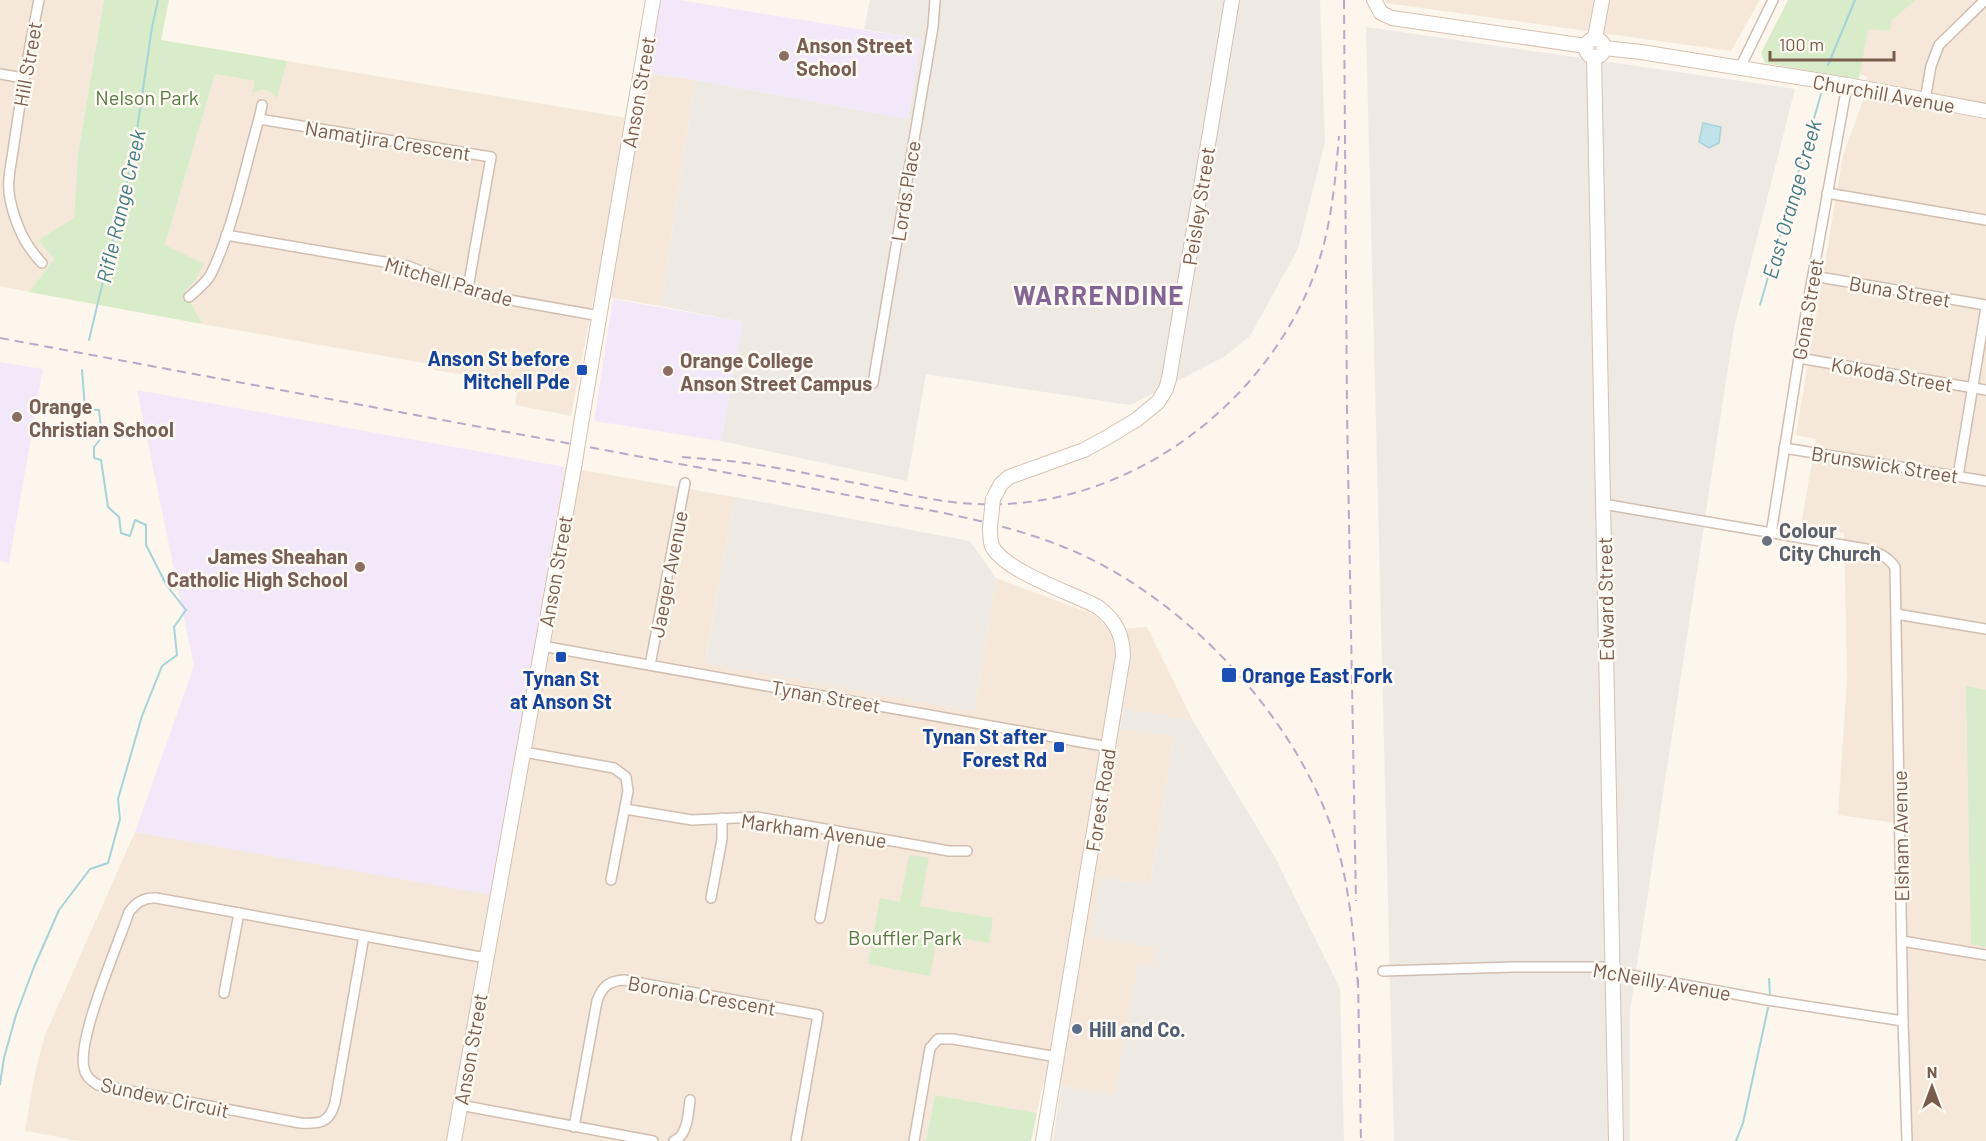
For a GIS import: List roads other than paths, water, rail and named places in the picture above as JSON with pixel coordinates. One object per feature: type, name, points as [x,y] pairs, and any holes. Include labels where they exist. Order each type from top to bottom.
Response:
[{"type":"street","name":"Hill Street","points":[[39,0],[23,78],[5,197],[21,236],[42,263]]},
{"type":"street","name":"Anson Street","points":[[454,1141],[575,462],[653,0]]},
{"type":"street","name":"Lords Place","points":[[873,382],[933,27],[935,0]]},
{"type":"street","name":"Peisley Street","points":[[990,527],[993,499],[1001,484],[1009,477],[1084,450],[1136,420],[1158,402],[1166,389],[1232,0]]},
{"type":"street","name":"Edward Street","points":[[1602,0],[1595,47],[1616,1141]]},
{"type":"street","points":[[1740,68],[1773,0]]},
{"type":"street","points":[[1925,100],[1931,66],[1939,45],[1985,0]]},
{"type":"street","name":"Churchill Avenue","points":[[1376,4],[1386,16],[1392,18],[1641,52],[1847,85],[1986,111]]},
{"type":"street","points":[[0,74],[23,78]]},
{"type":"street","name":"Gona Street","points":[[1771,534],[1847,85]]},
{"type":"street","points":[[189,297],[210,275],[226,236],[262,105]]},
{"type":"street","name":"Namatjira Crescent","points":[[259,118],[491,157],[468,288]]},
{"type":"street","points":[[1827,193],[1986,220]]},
{"type":"street","name":"Mitchell Parade","points":[[226,236],[408,266],[488,296],[600,316]]},
{"type":"street","name":"Buna Street","points":[[1813,276],[1986,306]]},
{"type":"street","points":[[1958,476],[1986,306]]},
{"type":"street","name":"Kokoda Street","points":[[1799,358],[1986,390]]},
{"type":"street","name":"Brunswick Street","points":[[1784,448],[1986,481]]},
{"type":"street","name":"Jaeger Avenue","points":[[650,665],[685,483]]},
{"type":"street","points":[[1603,504],[1771,534]]},
{"type":"street","name":"Forest Road","points":[[990,527],[992,545],[1005,561],[1098,607],[1108,615],[1117,626],[1123,656],[1043,1141]]},
{"type":"street","name":"Elsham Avenue","points":[[1771,534],[1866,549],[1889,559],[1894,567],[1907,1141]]},
{"type":"street","points":[[1896,614],[1986,629]]},
{"type":"street","name":"Tynan Street","points":[[542,646],[1109,747]]},
{"type":"street","points":[[524,752],[614,768],[626,777],[628,784],[625,809],[611,880]]},
{"type":"street","name":"Markham Avenue","points":[[625,809],[684,820],[757,817],[949,851],[968,851]]},
{"type":"street","points":[[711,898],[722,839],[722,818]]},
{"type":"street","points":[[820,918],[836,831]]},
{"type":"street","name":"Sundew Circuit","points":[[364,936],[335,1103],[326,1120],[318,1123],[300,1123],[91,1082],[83,1060],[89,1026],[129,912],[134,906],[148,898],[156,898],[486,958]]},
{"type":"street","points":[[224,993],[239,913]]},
{"type":"street","points":[[1902,941],[1986,955]]},
{"type":"street","name":"McNeilly Avenue","points":[[1383,971],[1602,967],[1767,1000],[1903,1021]]},
{"type":"street","name":"Boronia Crescent","points":[[574,1127],[600,992],[607,984],[624,980],[818,1015],[796,1141]]},
{"type":"street","points":[[914,1141],[930,1047],[938,1039],[953,1039],[1057,1057]]},
{"type":"street","points":[[674,1141],[683,1133],[690,1100]]},
{"type":"street","points":[[460,1105],[653,1141]]},
{"type":"water","points":[[1703,123],[1721,127],[1719,143],[1709,148],[1699,142]]},
{"type":"waterway","name":"Rifle Range Creek","points":[[89,340],[134,151],[158,0]]},
{"type":"waterway","name":"East Orange Creek","points":[[1828,65],[1855,0]]},
{"type":"waterway","name":"East Orange Creek","points":[[1760,305],[1821,94]]},
{"type":"waterway","name":"Rifle Range Creek","points":[[0,1084],[4,1058],[16,1015],[59,910],[90,869],[108,863],[120,819],[118,799],[142,716],[162,666],[177,655],[174,627],[186,610],[167,586],[146,545],[146,525],[135,520],[130,536],[121,533],[119,517],[108,507],[101,460],[94,458],[94,447],[102,437],[99,410],[85,409],[82,370]]},
{"type":"waterway","name":"East Orange Creek","points":[[1769,979],[1770,995]]},
{"type":"waterway","name":"East Orange Creek","points":[[1736,1141],[1743,1123],[1768,1008]]},
{"type":"railway","points":[[1344,0],[1347,412],[1356,901]]},
{"type":"railway","points":[[682,457],[760,465],[933,499],[977,504],[1031,502],[1083,490],[1133,471],[1180,444],[1222,410],[1259,370],[1289,326],[1313,278],[1324,243],[1334,190],[1339,136]]},
{"type":"railway","points":[[0,338],[939,512],[1010,529],[1078,553],[1119,574],[1196,631],[1262,703],[1290,742],[1313,784],[1337,846],[1349,905],[1358,986]]},
{"type":"railway","points":[[1358,979],[1361,1141]]},
{"type":"place","name":"Anson Street School","points":[[784,56]]},
{"type":"place","name":"Anson St before Mitchell Pde","points":[[582,370]]},
{"type":"place","name":"Orange College Anson Street Campus","points":[[668,371]]},
{"type":"place","name":"Orange Christian School","points":[[17,417]]},
{"type":"place","name":"Colour City Church","points":[[1767,541]]},
{"type":"place","name":"James Sheahan Catholic High School","points":[[360,567]]},
{"type":"place","name":"Tynan St at Anson St","points":[[561,657]]},
{"type":"place","name":"Orange East Fork","points":[[1229,675]]},
{"type":"place","name":"Tynan St after Forest Rd","points":[[1059,747]]},
{"type":"place","name":"Hill and Co.","points":[[1077,1029]]},
{"type":"district","name":"WARRENDINE","points":[[1099,294]]},
{"type":"park label","name":"Nelson Park","points":[[147,97]]},
{"type":"park label","name":"Bouffler Park","points":[[905,937]]}]
